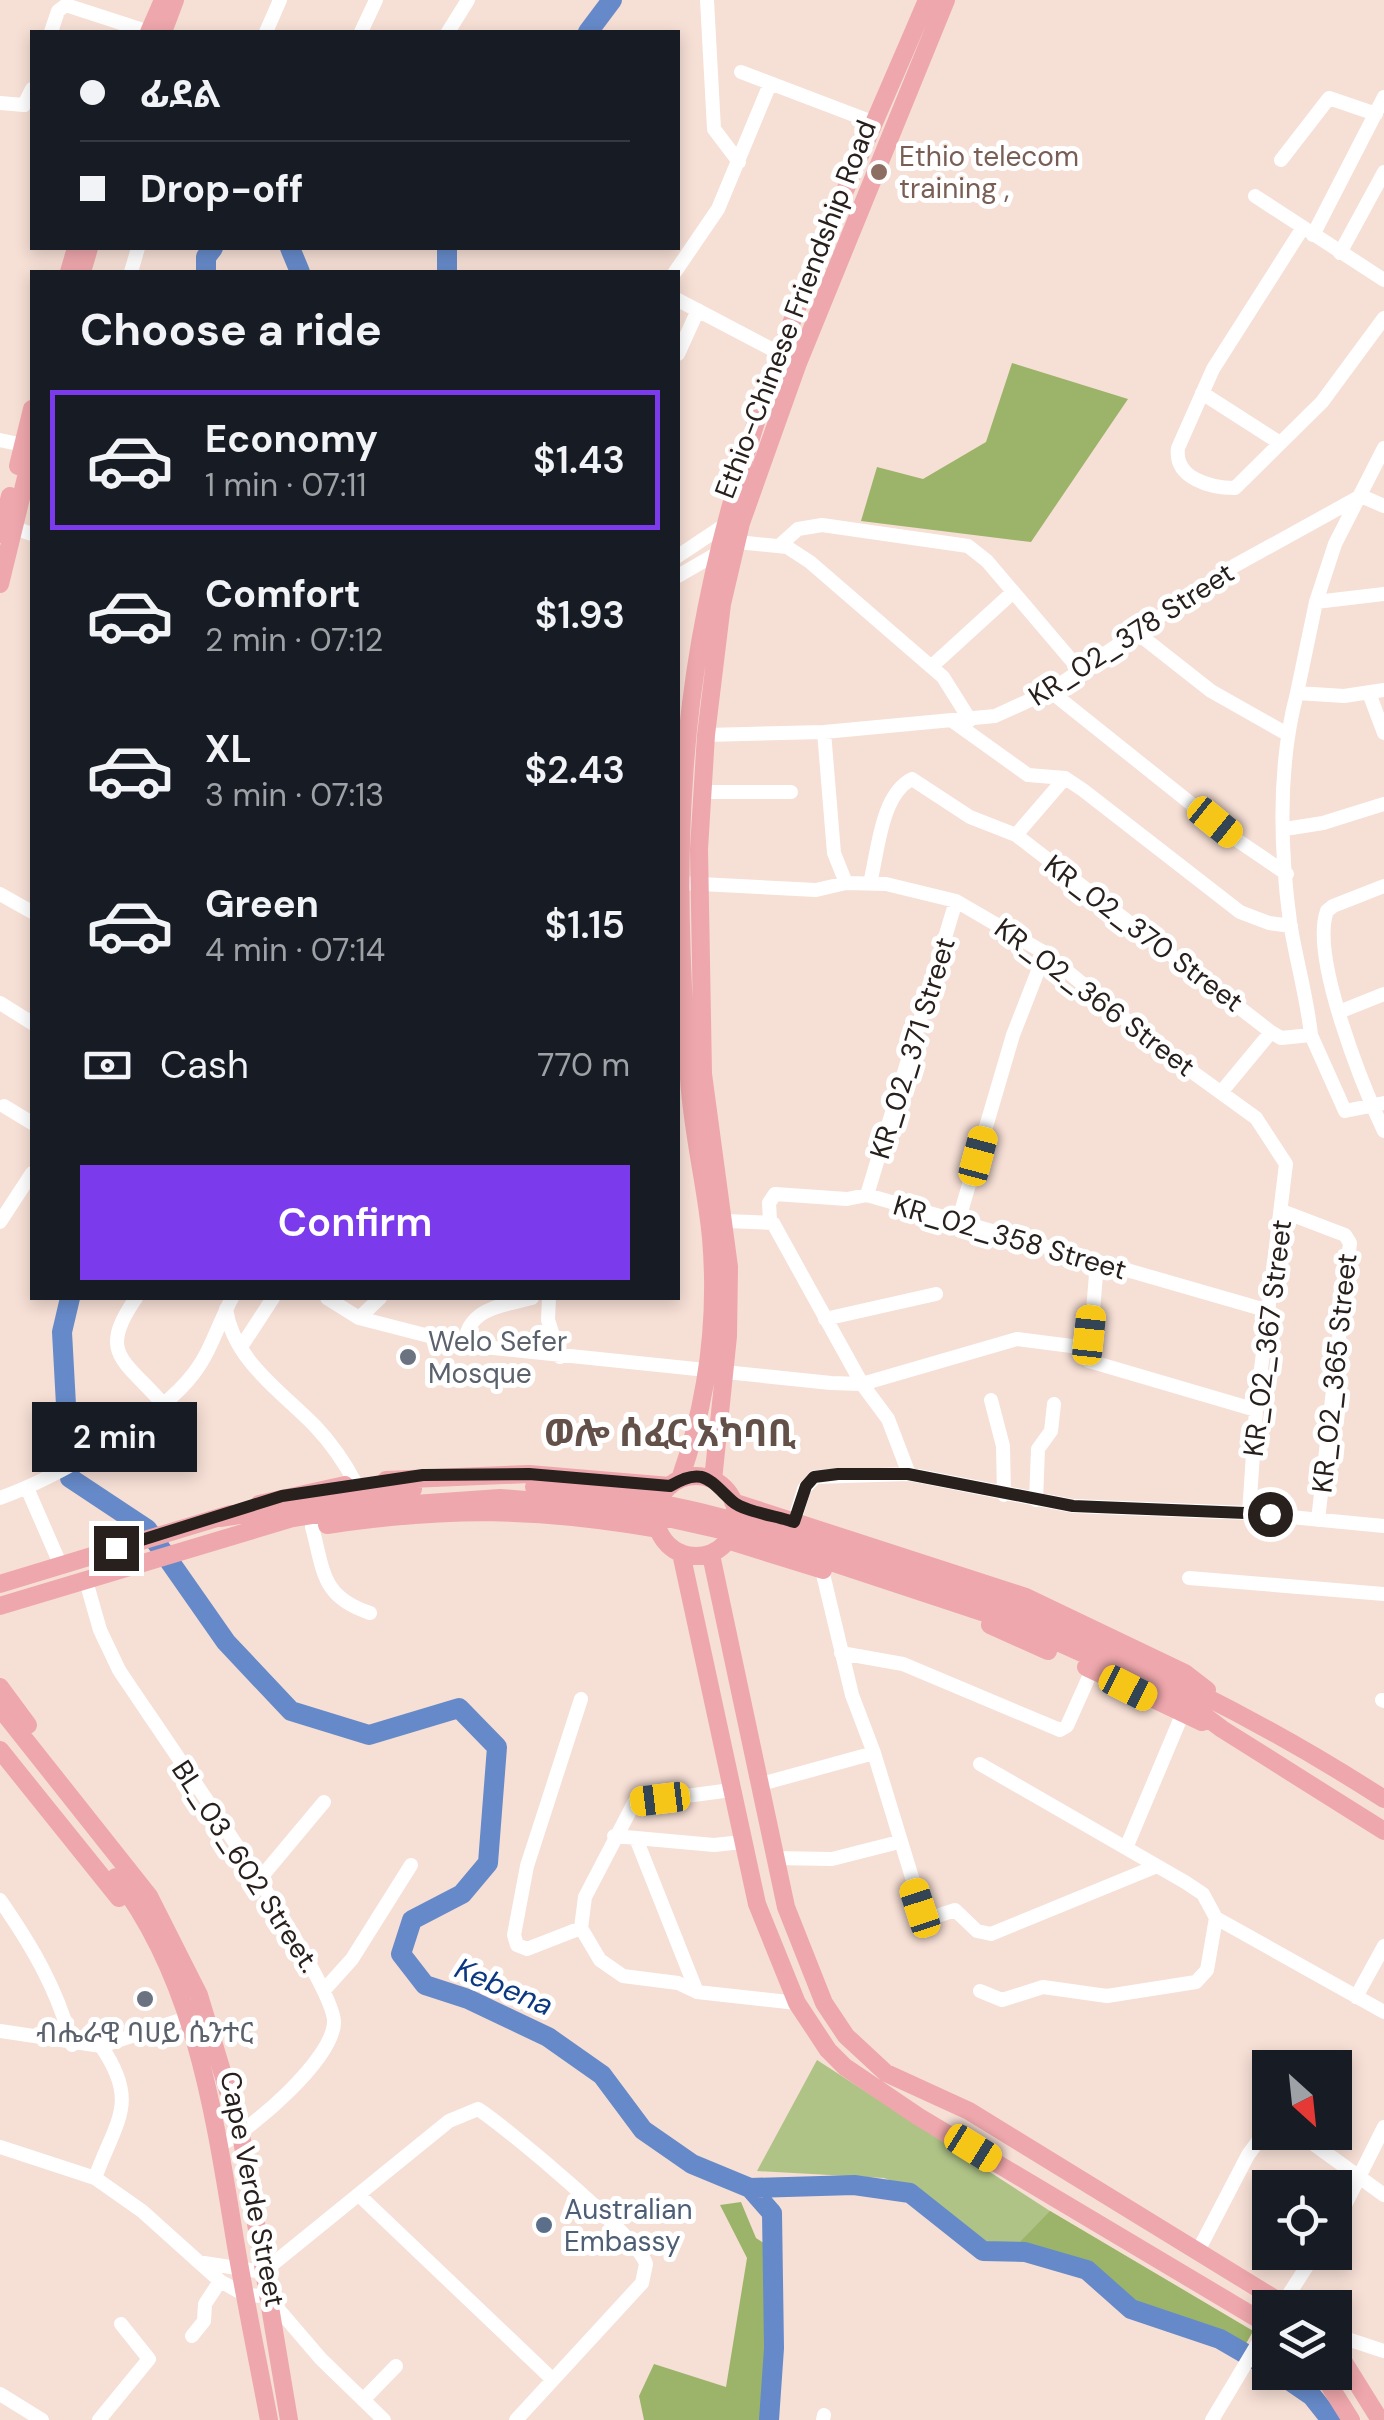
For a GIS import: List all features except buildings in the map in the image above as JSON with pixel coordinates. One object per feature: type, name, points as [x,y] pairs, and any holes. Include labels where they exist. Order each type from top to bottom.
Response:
[{"type":"main road","points":[[150,30],[163,0]]},
{"type":"main road","points":[[164,30],[175,0]]},
{"type":"main road","name":"Ethio-Chinese Friendship Road","points":[[673,1477],[728,1336],[726,1221],[703,1074],[690,883],[680,815],[699,642],[716,554],[746,441],[778,355],[927,0]]},
{"type":"main road","name":"Ethio-Chinese Friendship Road","points":[[713,1471],[714,1277],[682,1024],[690,883],[722,604],[736,542],[798,363],[946,0]]},
{"type":"main road","points":[[0,584],[28,449]]},
{"type":"main road","points":[[0,1584],[282,1496],[471,1473],[673,1477],[713,1471],[740,1501],[730,1536],[712,1554],[681,1553]]},
{"type":"main road","points":[[658,1524],[673,1477]]},
{"type":"main road","points":[[220,1518],[389,1491],[462,1486],[577,1490],[643,1498],[737,1518],[922,1576],[1058,1627],[1223,1702],[1300,1744],[1384,1799]]},
{"type":"main road","points":[[0,1606],[292,1518],[423,1500],[538,1499],[623,1508],[761,1538],[1016,1623],[1178,1696],[1222,1729],[1384,1831]]},
{"type":"main road","points":[[740,1507],[1026,1597],[1185,1673],[1223,1702]]},
{"type":"main road","points":[[227,1540],[445,1510],[576,1514],[658,1524],[681,1553],[757,1904],[797,2002],[828,2050],[863,2080],[1252,2314]]},
{"type":"main road","points":[[730,1536],[946,1609],[1092,1670],[1182,1715],[1222,1729]]},
{"type":"main road","points":[[712,1554],[774,1858],[804,1959],[824,2003],[860,2051],[886,2073],[969,2111],[1260,2290]]},
{"type":"main road","points":[[0,1687],[140,1870],[149,1896]]},
{"type":"main road","points":[[0,1708],[110,1861]]},
{"type":"main road","points":[[0,1726],[110,1861]]},
{"type":"main road","points":[[0,1750],[100,1876],[141,1915]]},
{"type":"main road","name":"Cape Verde Street","points":[[110,1861],[149,1896],[199,1995],[241,2134],[289,2420]]},
{"type":"main road","name":"Cape Verde Street","points":[[110,1861],[141,1915],[187,2018],[222,2144],[240,2270],[269,2420]]},
{"type":"main road","points":[[1352,2375],[1380,2420]]},
{"type":"main road","points":[[1332,2390],[1351,2420]]},
{"type":"street","points":[[267,30],[280,0]]},
{"type":"street","points":[[361,30],[376,0]]},
{"type":"street","points":[[449,30],[468,0]]},
{"type":"street","points":[[707,0],[714,128],[739,162]]},
{"type":"street","points":[[52,30],[58,11],[66,5],[143,30]]},
{"type":"street","points":[[741,72],[874,123]]},
{"type":"street","points":[[676,270],[718,210],[770,84]]},
{"type":"street","points":[[0,105],[24,104],[30,92]]},
{"type":"street","points":[[1282,160],[1329,98],[1376,114]]},
{"type":"street","points":[[1384,98],[1307,232],[1202,393],[1178,448],[1176,462],[1183,472],[1219,488],[1235,488],[1322,402],[1384,318]]},
{"type":"street","points":[[1340,253],[1384,172]]},
{"type":"street","points":[[1256,196],[1384,280]]},
{"type":"street","points":[[680,301],[798,363]]},
{"type":"street","points":[[680,350],[698,310]]},
{"type":"street","points":[[1202,393],[1280,442]]},
{"type":"street","points":[[0,440],[28,449]]},
{"type":"street","points":[[1379,1105],[1353,1112],[1339,1105],[1311,1035],[1291,926],[1285,829],[1286,734],[1316,602],[1335,544],[1384,448]]},
{"type":"street","points":[[1361,496],[1384,506]]},
{"type":"street","name":"KR_02_378 Street","points":[[706,735],[824,732],[995,716],[1050,691],[1078,668],[1234,566],[1361,496]]},
{"type":"street","points":[[680,555],[723,526]]},
{"type":"street","points":[[779,546],[807,526],[955,542],[980,554],[1078,668]]},
{"type":"street","points":[[736,542],[779,546],[810,562],[932,666],[953,688],[962,721],[1028,775],[1065,778],[1240,912],[1269,924],[1291,926]]},
{"type":"street","points":[[680,575],[716,554]]},
{"type":"street","points":[[932,666],[1012,593]]},
{"type":"street","points":[[1316,602],[1384,594]]},
{"type":"street","points":[[1136,632],[1211,691],[1286,734]]},
{"type":"street","points":[[1050,691],[1234,838],[1287,874]]},
{"type":"street","points":[[1298,693],[1377,692],[1384,733]]},
{"type":"street","points":[[824,732],[834,852],[846,883]]},
{"type":"street","points":[[1016,834],[1065,778]]},
{"type":"street","name":"KR_02_370 Street","points":[[870,883],[890,804],[897,790],[912,779],[970,817],[1016,834],[1271,1032]]},
{"type":"street","points":[[702,792],[791,792]]},
{"type":"street","points":[[1285,829],[1323,823],[1384,804]]},
{"type":"street","name":"KR_02_366 Street","points":[[690,883],[816,890],[846,883],[870,883],[956,901],[1045,953],[1170,1054],[1223,1090],[1256,1118],[1286,1164]]},
{"type":"street","points":[[1384,886],[1333,906],[1324,919],[1339,1012],[1379,1105],[1384,1131]]},
{"type":"street","points":[[0,894],[30,906]]},
{"type":"street","name":"KR_02_371 Street","points":[[867,1195],[956,901]]},
{"type":"street","points":[[958,1222],[1013,1035],[1045,953]]},
{"type":"street","points":[[1339,1012],[1384,994]]},
{"type":"street","points":[[0,1023],[4,1006],[30,1021]]},
{"type":"street","points":[[1223,1090],[1271,1032],[1281,1038],[1311,1035]]},
{"type":"street","points":[[4,1106],[30,1122]]},
{"type":"street","name":"KR_02_367 Street","points":[[1249,1512],[1256,1410],[1286,1164]]},
{"type":"street","points":[[0,1222],[30,1175]]},
{"type":"street","name":"KR_02_358 Street","points":[[770,1220],[770,1204],[775,1194],[847,1199],[867,1195],[1269,1311]]},
{"type":"street","name":"KR_02_365 Street","points":[[1282,1211],[1345,1235],[1350,1243],[1318,1520]]},
{"type":"street","points":[[726,1221],[770,1220],[862,1384],[888,1420],[908,1474]]},
{"type":"street","points":[[1098,1262],[1087,1348],[1092,1363],[1256,1410]]},
{"type":"street","points":[[825,1318],[936,1294]]},
{"type":"street","points":[[135,1300],[114,1330],[115,1345],[163,1404]]},
{"type":"street","points":[[241,1347],[273,1300]]},
{"type":"street","points":[[330,1300],[359,1318],[464,1345],[862,1384],[1017,1339],[1087,1348]]},
{"type":"street","points":[[359,1318],[378,1300]]},
{"type":"street","points":[[464,1345],[466,1327],[473,1317],[526,1300]]},
{"type":"street","points":[[549,1300],[548,1320],[560,1356]]},
{"type":"street","points":[[0,1498],[34,1484],[163,1404],[196,1371],[229,1303]]},
{"type":"street","points":[[229,1303],[241,1347],[272,1388],[340,1454],[356,1484]]},
{"type":"street","points":[[992,1400],[1003,1446],[1004,1495]]},
{"type":"street","points":[[1036,1500],[1038,1448],[1051,1431],[1054,1404]]},
{"type":"street","points":[[794,1522],[804,1489],[814,1477],[908,1474],[1004,1495],[1098,1508],[1249,1512],[1384,1526]]},
{"type":"street","points":[[34,1484],[61,1566]]},
{"type":"street","points":[[312,1526],[332,1592],[340,1601],[370,1613]]},
{"type":"street","points":[[822,1570],[841,1653],[925,1920],[956,1910],[984,1934],[1157,1866]]},
{"type":"street","points":[[1188,1578],[1384,1594]]},
{"type":"street","name":"BL_03_602 Street.","points":[[86,1581],[100,1630],[119,1670],[325,1989],[334,2022],[327,2044],[309,2068],[241,2134],[222,2144]]},
{"type":"street","points":[[841,1653],[904,1664],[1060,1730],[1067,1726],[1092,1670]]},
{"type":"street","points":[[581,1699],[526,1866],[514,1936],[517,1944],[527,1949],[581,1928]]},
{"type":"street","points":[[1126,1848],[1182,1715]]},
{"type":"street","points":[[760,1784],[874,1753]]},
{"type":"street","points":[[980,1764],[1202,1894],[1216,1918],[1384,2012]]},
{"type":"street","points":[[731,1790],[638,1802],[614,1836],[585,1897],[581,1928],[600,1960],[623,1976],[678,1983],[698,1992],[797,2002]]},
{"type":"street","points":[[258,1881],[324,1802]]},
{"type":"street","points":[[614,1836],[637,1841],[742,1842]]},
{"type":"street","points":[[637,1841],[698,1992]]},
{"type":"street","points":[[774,1858],[832,1859],[900,1842]]},
{"type":"street","points":[[325,1989],[352,1960],[411,1866]]},
{"type":"street","points":[[0,1900],[51,1982],[72,2045]]},
{"type":"street","points":[[980,1991],[1002,2000],[1042,1987],[1107,1996],[1196,1982],[1206,1970],[1216,1918]]},
{"type":"street","points":[[1356,1996],[1384,1946]]},
{"type":"street","points":[[0,2032],[100,2046],[187,2018]]},
{"type":"street","points":[[95,2178],[124,2100],[119,2072],[100,2046]]},
{"type":"street","points":[[204,2263],[264,2272],[449,2121],[478,2109],[644,2255],[646,2274],[516,2420]]},
{"type":"street","points":[[1352,2195],[1384,2127]]},
{"type":"street","points":[[0,2148],[95,2178],[204,2263],[220,2281],[245,2296],[267,2296],[384,2420]]},
{"type":"street","points":[[1198,2251],[1252,2150]]},
{"type":"street","points":[[1322,2150],[1384,2196]]},
{"type":"street","points":[[360,2196],[551,2378]]},
{"type":"street","points":[[192,2336],[204,2321],[205,2304],[220,2281]]},
{"type":"street","points":[[99,2420],[149,2358],[121,2324]]},
{"type":"street","points":[[1352,2341],[1384,2351]]},
{"type":"street","points":[[1212,2420],[1252,2354]]},
{"type":"street","points":[[363,2400],[396,2366]]},
{"type":"street","points":[[0,2394],[42,2420]]},
{"type":"green space","points":[[1012,363],[1128,399],[1031,542],[861,521],[877,467],[923,479],[986,442]]},
{"type":"green space","points":[[817,2060],[1050,2211],[1252,2333],[1244,2347],[1135,2304],[1090,2264],[984,2244],[914,2189],[884,2178],[757,2171]]},
{"type":"green space","points":[[741,2202],[756,2238],[768,2246],[768,2324],[760,2420],[644,2420],[639,2396],[654,2364],[726,2387],[747,2258],[720,2205]]},
{"type":"green space","points":[[1050,2211],[1252,2333],[1244,2347],[1135,2304],[1090,2264],[1012,2250]]},
{"type":"waterway","name":"Kebena","points":[[590,30],[612,0]]},
{"type":"waterway","name":"Kebena","points":[[206,270],[206,257],[211,250]]},
{"type":"waterway","name":"Kebena","points":[[291,250],[299,270]]},
{"type":"waterway","name":"Kebena","points":[[447,250],[447,270]]},
{"type":"waterway","name":"Kebena","points":[[70,1300],[62,1332],[70,1478],[147,1529],[226,1642],[291,1711],[369,1735],[459,1708],[497,1747],[488,1863],[462,1894],[412,1920],[401,1954],[425,1985],[468,1999],[548,2037],[602,2075],[643,2130],[692,2164],[750,2188],[772,2213],[774,2348],[769,2420]]},
{"type":"waterway","points":[[750,2188],[854,2185],[910,2193],[983,2251],[1025,2252],[1087,2270],[1131,2309],[1220,2339],[1252,2358]]},
{"type":"waterway","points":[[1303,2390],[1331,2420]]},
{"type":"place","name":"Ethio telecom training ,","points":[[879,172]]},
{"type":"place","name":"Welo Sefer Mosque","points":[[408,1357]]},
{"type":"place","name":"ብሔራዊ ባሀይ ሴንተር","points":[[145,1999]]},
{"type":"place","name":"Australian Embassy","points":[[544,2225]]},
{"type":"district","name":"ወሎ ሰፈር አካባቢ","points":[[670,1433]]},
{"type":"route","points":[[116,1548],[317,1488],[471,1473],[670,1486],[688,1476],[700,1476],[724,1488],[733,1502],[794,1522],[804,1489],[814,1477],[838,1474],[908,1474],[1073,1506],[1270,1514]]}]
